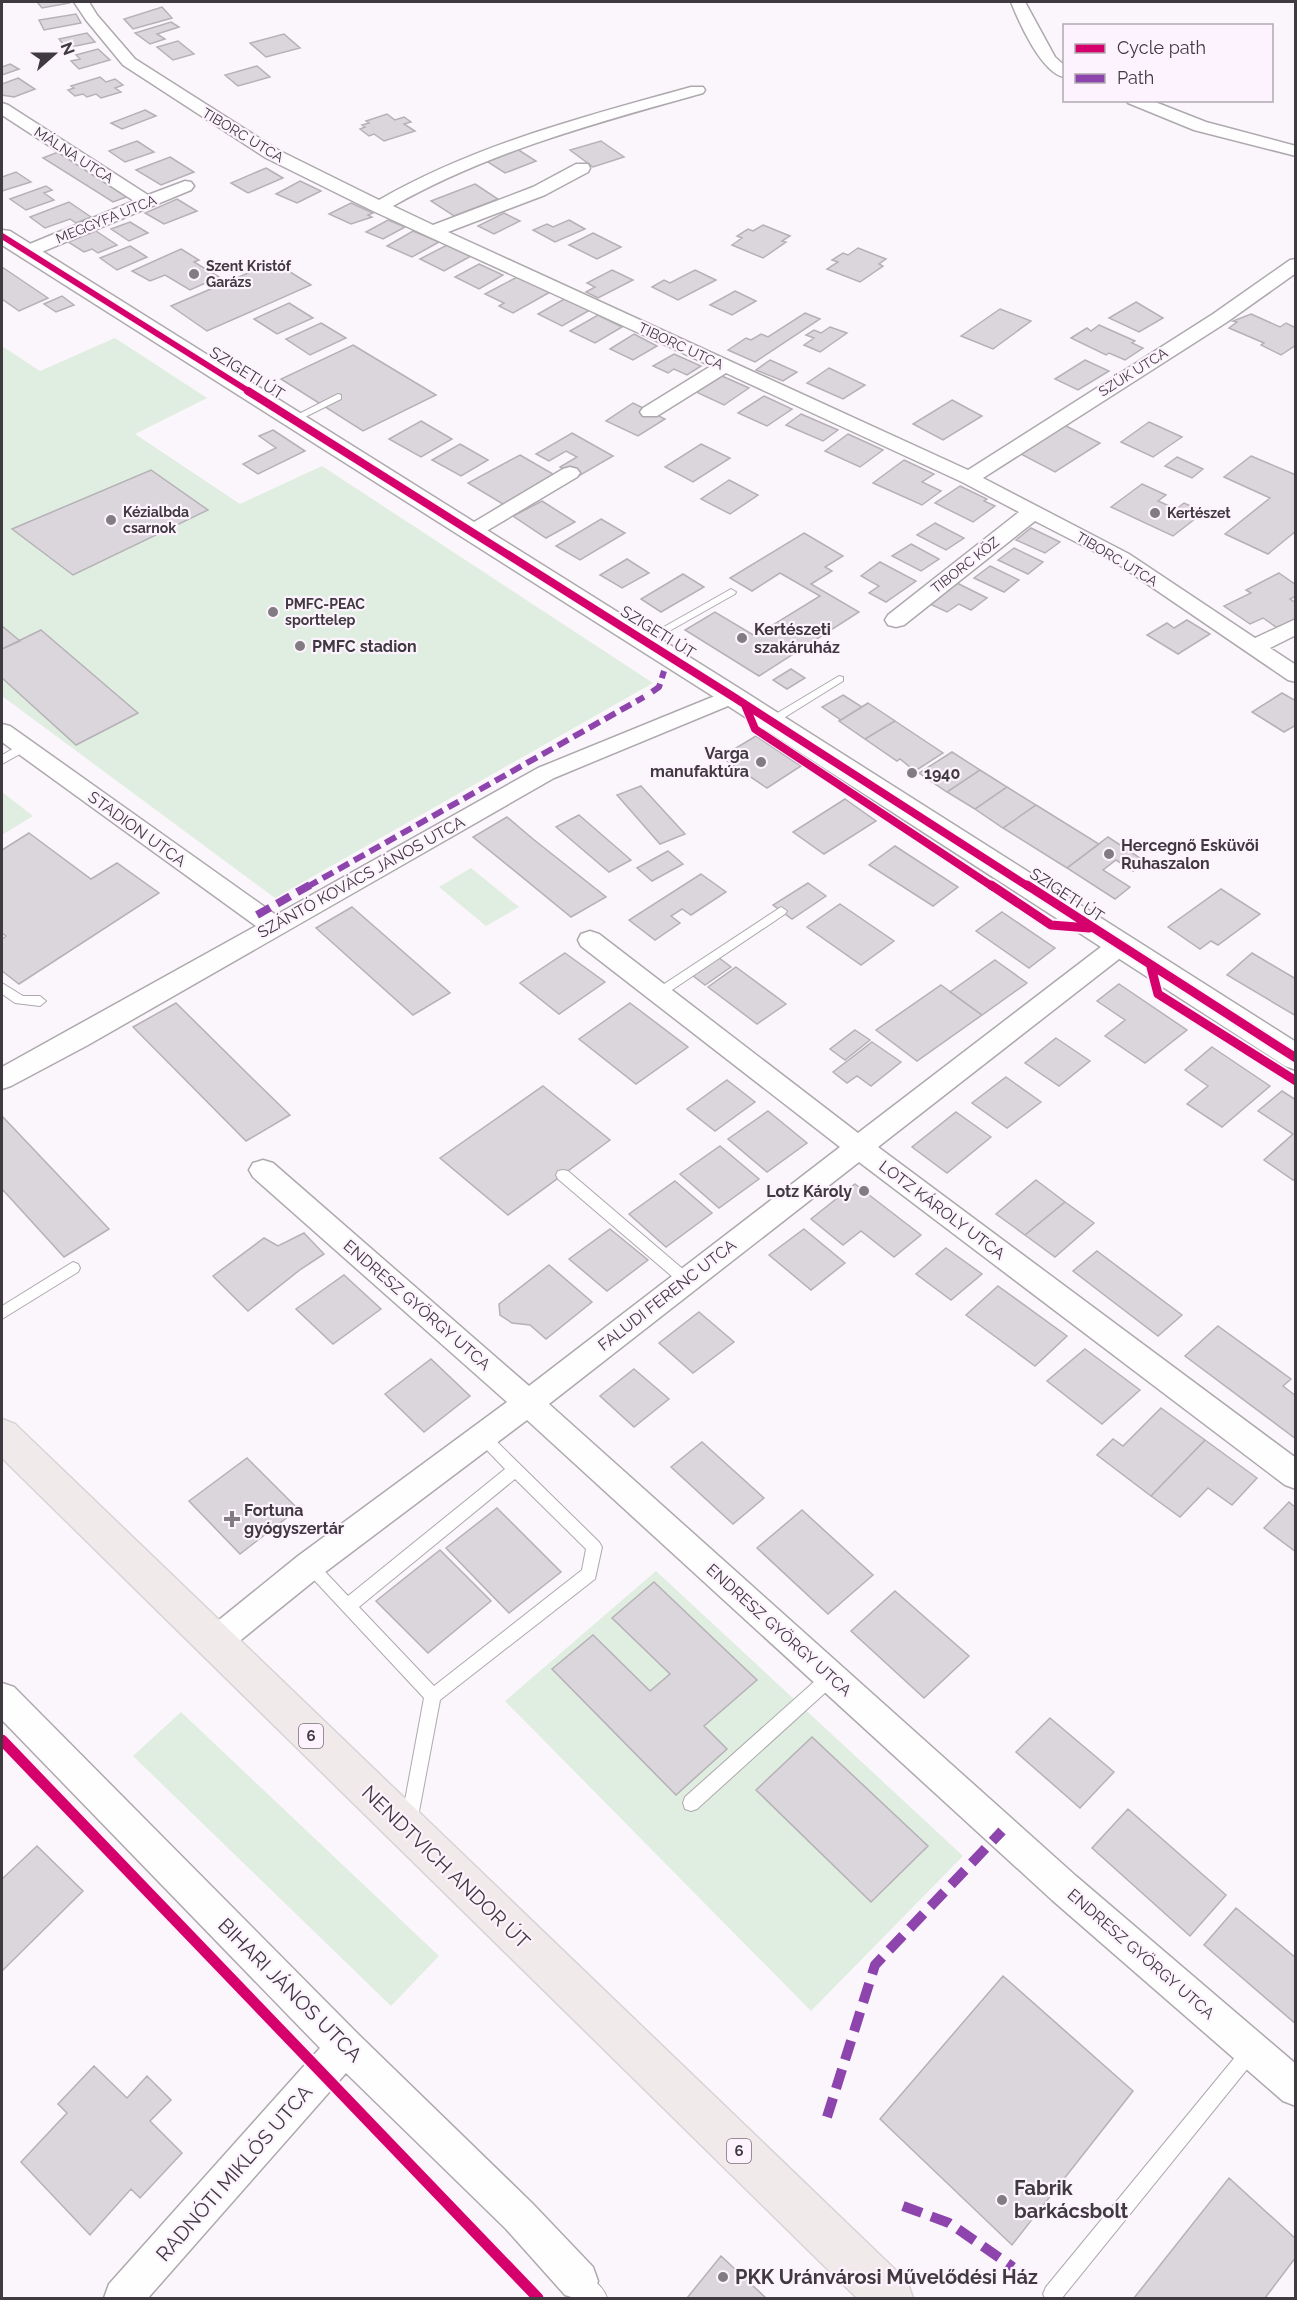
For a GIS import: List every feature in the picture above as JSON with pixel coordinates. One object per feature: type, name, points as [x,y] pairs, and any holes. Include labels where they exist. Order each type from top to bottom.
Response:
[{"type":"main road","name":"NENDTVICH ANDOR ÚT","points":[[2,1435],[890,2298]]},
{"type":"street","name":"TIBORC UTCA","points":[[82,2],[91,17],[129,62],[272,154],[379,207],[969,478],[1034,511],[1122,558],[1296,675]]},
{"type":"street","points":[[1018,2],[1049,60],[1063,70]]},
{"type":"street","points":[[379,207],[426,180],[500,149],[697,90]]},
{"type":"street","points":[[1139,102],[1200,126],[1296,151]]},
{"type":"street","name":"MÁLNA UTCA","points":[[2,108],[147,202]]},
{"type":"street","points":[[433,231],[539,191],[582,168]]},
{"type":"street","name":"MEGGYFA UTCA","points":[[26,252],[185,186]]},
{"type":"street","name":"SZIGETI ÚT","points":[[2,236],[732,696],[1296,1058]]},
{"type":"street","name":"SZŰK UTCA","points":[[969,478],[1220,318],[1296,264]]},
{"type":"street","points":[[650,412],[725,366]]},
{"type":"street","points":[[471,532],[570,473]]},
{"type":"street","name":"TIBORC KÖZ","points":[[896,620],[1034,511]]},
{"type":"street","points":[[1254,647],[1296,626]]},
{"type":"street","name":"SZÁNTÓ KOVÁCS JÁNOS UTCA","points":[[2,1079],[79,1038],[546,773],[732,696]]},
{"type":"street","name":"STADION UTCA","points":[[2,731],[273,926]]},
{"type":"street","name":"LOTZ KÁROLY UTCA","points":[[591,940],[858,1147],[1296,1476]]},
{"type":"street","name":"FALUDI FERENC UTCA","points":[[214,1642],[309,1566],[528,1403],[1119,946]]},
{"type":"street","name":"ENDRESZ GYÖRGY UTCA","points":[[263,1170],[528,1403],[1065,1888],[1296,2088]]},
{"type":"street","name":"BIHARI JÁNOS UTCA","points":[[2,1698],[345,2047],[519,2216],[588,2290]]},
{"type":"street","name":"RADNÓTI MIKLÓS UTCA","points":[[123,2298],[345,2047]]},
{"type":"lane","points":[[292,420],[338,397]]},
{"type":"lane","points":[[644,641],[731,592]]},
{"type":"lane","points":[[770,721],[839,679]]},
{"type":"lane","points":[[2,760],[23,747]]},
{"type":"lane","points":[[659,993],[781,911]]},
{"type":"lane","points":[[2,988],[20,1000],[39,1000]]},
{"type":"lane","points":[[563,1175],[686,1280]]},
{"type":"lane","points":[[2,1313],[73,1268]]},
{"type":"lane","points":[[408,1830],[421,1750],[433,1696],[589,1574],[594,1547],[482,1436]]},
{"type":"lane","points":[[348,1606],[516,1469]]},
{"type":"lane","points":[[309,1566],[433,1696]]},
{"type":"lane","points":[[692,1803],[831,1677]]},
{"type":"lane","points":[[1053,2294],[1253,2050]]},
{"type":"green space","name":"PMFC-PEAC sporttelep","points":[[115,338],[207,398],[135,434],[240,504],[322,466],[653,683],[275,898],[2,696],[2,346],[40,371]]},
{"type":"green space","points":[[2,792],[33,816],[2,835]]},
{"type":"green space","points":[[471,868],[519,907],[486,926],[439,887]]},
{"type":"green space","points":[[656,1571],[963,1856],[811,2011],[505,1701]]},
{"type":"green space","points":[[181,1712],[439,1956],[391,2006],[133,1756]]},
{"type":"building","points":[[37,2],[68,2],[69,3],[42,8]]},
{"type":"building","points":[[162,7],[172,18],[133,29],[124,19]]},
{"type":"building","points":[[76,14],[81,23],[44,30],[39,20]]},
{"type":"building","points":[[171,22],[179,27],[157,34],[165,39],[150,44],[135,33]]},
{"type":"building","points":[[87,33],[95,42],[66,48],[59,39]]},
{"type":"building","points":[[284,34],[300,48],[266,57],[250,43]]},
{"type":"building","points":[[178,41],[194,54],[173,60],[157,47]]},
{"type":"building","points":[[98,49],[110,60],[79,69],[71,61],[80,59],[76,55]]},
{"type":"building","points":[[10,64],[19,69],[2,75],[2,67]]},
{"type":"building","points":[[257,66],[270,77],[238,86],[225,75]]},
{"type":"building","points":[[100,77],[106,82],[115,79],[123,85],[115,88],[121,92],[101,98],[96,94],[87,97],[83,94],[75,96],[68,90],[74,88],[71,86]]},
{"type":"building","points":[[18,78],[35,89],[14,97],[2,95],[2,84]]},
{"type":"building","points":[[145,110],[156,116],[122,129],[111,123]]},
{"type":"building","points":[[387,114],[395,120],[404,117],[411,122],[404,124],[415,131],[384,141],[374,134],[369,136],[360,129],[365,127],[362,125],[369,123],[366,121]]},
{"type":"building","points":[[137,141],[154,152],[125,162],[109,151]]},
{"type":"building","points":[[601,141],[624,157],[593,167],[570,150]]},
{"type":"building","points":[[514,147],[536,161],[505,173],[483,159]]},
{"type":"building","points":[[58,152],[129,196],[113,202],[43,158]]},
{"type":"building","points":[[170,157],[194,172],[161,185],[136,170]]},
{"type":"building","points":[[266,168],[283,178],[248,193],[231,183]]},
{"type":"building","points":[[16,172],[31,182],[2,191],[2,177]]},
{"type":"building","points":[[300,181],[321,191],[297,203],[276,194]]},
{"type":"building","points":[[475,184],[498,199],[454,216],[431,201]]},
{"type":"building","points":[[46,186],[52,190],[44,193],[54,200],[26,210],[10,199]]},
{"type":"building","points":[[177,199],[197,211],[164,224],[145,213]]},
{"type":"building","points":[[69,202],[91,217],[76,223],[70,219],[45,228],[30,217]]},
{"type":"building","points":[[351,203],[373,213],[368,215],[372,217],[351,224],[329,214]]},
{"type":"building","points":[[504,213],[520,221],[494,234],[478,226]]},
{"type":"building","points":[[388,220],[405,227],[383,239],[366,232]]},
{"type":"building","points":[[569,220],[585,229],[555,242],[533,230],[547,224],[553,227]]},
{"type":"building","points":[[130,222],[148,233],[129,241],[111,229]]},
{"type":"building","points":[[763,225],[790,236],[782,241],[786,242],[763,258],[732,245],[742,238],[737,236],[748,229],[753,231]]},
{"type":"building","points":[[96,231],[117,245],[98,253],[92,249],[84,252],[68,242]]},
{"type":"building","points":[[413,231],[439,242],[412,257],[387,246]]},
{"type":"building","points":[[593,233],[621,247],[597,259],[569,245]]},
{"type":"building","points":[[447,245],[471,256],[444,271],[420,259]]},
{"type":"building","points":[[130,246],[147,257],[117,270],[100,258]]},
{"type":"building","points":[[858,248],[886,259],[879,264],[883,266],[860,282],[827,269],[838,262],[832,260],[843,253],[848,255]]},
{"type":"building","points":[[181,249],[199,260],[194,262],[219,277],[190,290],[165,275],[150,281],[132,271]]},
{"type":"building","points":[[274,262],[311,285],[207,331],[171,306]]},
{"type":"building","points":[[479,264],[503,275],[479,289],[455,277]]},
{"type":"building","points":[[2,267],[48,298],[19,311],[2,299]]},
{"type":"building","points":[[612,270],[633,280],[598,298],[586,292],[595,287],[587,283]]},
{"type":"building","points":[[695,270],[716,280],[678,300],[652,287],[664,280],[670,283]]},
{"type":"building","points":[[519,276],[552,291],[513,313],[499,306],[504,303],[485,294]]},
{"type":"building","points":[[735,291],[756,301],[732,315],[710,305]]},
{"type":"building","points":[[62,296],[74,305],[56,312],[44,304]]},
{"type":"building","points":[[566,298],[590,310],[562,326],[538,314]]},
{"type":"building","points":[[1136,302],[1163,318],[1139,332],[1109,318]]},
{"type":"building","points":[[289,303],[313,318],[277,334],[254,319]]},
{"type":"building","points":[[1000,309],[1031,321],[993,349],[961,336]]},
{"type":"building","points":[[805,313],[820,319],[755,362],[728,350],[746,338],[751,340],[761,334],[768,337]]},
{"type":"building","points":[[1251,314],[1280,327],[1286,323],[1296,328],[1296,345],[1281,355],[1261,345],[1264,343],[1229,328],[1237,322],[1233,321]]},
{"type":"building","points":[[598,315],[622,327],[595,343],[570,331]]},
{"type":"building","points":[[321,323],[346,338],[310,355],[286,339]]},
{"type":"building","points":[[1099,325],[1135,341],[1132,343],[1143,348],[1125,360],[1109,353],[1106,355],[1071,338],[1087,328],[1091,331]]},
{"type":"building","points":[[830,327],[847,333],[820,352],[804,345],[814,338],[806,335],[814,330],[821,333]]},
{"type":"building","points":[[634,334],[657,346],[633,360],[610,349]]},
{"type":"building","points":[[353,345],[436,395],[363,431],[281,379]]},
{"type":"building","points":[[674,354],[701,366],[687,375],[674,369],[668,373],[653,366]]},
{"type":"building","points":[[770,360],[797,372],[783,381],[756,370]]},
{"type":"building","points":[[1085,360],[1109,371],[1078,390],[1055,379]]},
{"type":"building","points":[[829,368],[865,385],[843,399],[807,383]]},
{"type":"building","points":[[722,376],[749,388],[724,405],[696,392]]},
{"type":"building","points":[[764,396],[792,409],[767,426],[738,413]]},
{"type":"building","points":[[952,400],[982,416],[943,440],[913,424]]},
{"type":"building","points":[[633,403],[665,419],[638,436],[606,421]]},
{"type":"building","points":[[801,414],[838,430],[823,441],[786,425]]},
{"type":"building","points":[[421,421],[452,439],[421,457],[389,439]]},
{"type":"building","points":[[1149,422],[1182,437],[1153,457],[1121,442]]},
{"type":"building","points":[[1064,425],[1100,443],[1055,472],[1019,453]]},
{"type":"building","points":[[273,430],[305,451],[258,474],[243,464],[276,448],[259,436]]},
{"type":"building","points":[[572,433],[613,456],[577,477],[560,467],[577,457],[566,451],[549,461],[536,454]]},
{"type":"building","points":[[848,434],[883,450],[860,467],[825,451]]},
{"type":"building","points":[[460,444],[488,460],[461,476],[432,460]]},
{"type":"building","points":[[701,444],[730,458],[693,482],[665,467]]},
{"type":"building","points":[[520,455],[558,477],[506,506],[468,483]]},
{"type":"building","points":[[1251,456],[1296,475],[1296,531],[1268,554],[1225,534],[1270,498],[1224,477]]},
{"type":"building","points":[[1177,457],[1203,469],[1192,478],[1165,466]]},
{"type":"building","points":[[904,460],[934,474],[922,482],[941,491],[922,505],[873,483]]},
{"type":"building","name":"Kézialbda csarnok","points":[[151,470],[208,510],[73,575],[12,529]]},
{"type":"building","points":[[729,480],[758,495],[730,514],[701,499]]},
{"type":"building","points":[[1142,484],[1166,495],[1158,501],[1176,509],[1184,503],[1204,512],[1173,536],[1111,507]]},
{"type":"building","points":[[960,486],[987,499],[984,501],[995,506],[973,522],[935,503]]},
{"type":"building","points":[[542,501],[575,522],[546,538],[513,516]]},
{"type":"building","points":[[601,519],[625,533],[580,560],[556,546]]},
{"type":"building","points":[[935,523],[964,538],[946,550],[917,535]]},
{"type":"building","points":[[1031,528],[1060,542],[1045,553],[1016,540]]},
{"type":"building","points":[[804,533],[843,556],[825,567],[832,571],[811,584],[859,612],[759,676],[685,630],[715,612],[755,636],[820,596],[780,573],[752,591],[730,578]]},
{"type":"building","points":[[911,544],[939,559],[921,571],[892,556]]},
{"type":"building","points":[[1014,548],[1043,562],[1028,574],[998,560]]},
{"type":"building","points":[[627,559],[649,573],[622,588],[600,575]]},
{"type":"building","points":[[880,562],[916,581],[886,602],[869,593],[879,586],[861,576]]},
{"type":"building","points":[[990,566],[1019,580],[1004,592],[974,578]]},
{"type":"building","points":[[1279,573],[1296,585],[1296,596],[1290,599],[1296,603],[1296,620],[1279,629],[1263,618],[1250,624],[1224,606],[1251,593],[1246,590]]},
{"type":"building","points":[[683,574],[704,587],[661,612],[641,599]]},
{"type":"building","points":[[957,583],[987,598],[971,610],[959,604],[947,612],[930,604]]},
{"type":"building","points":[[1187,620],[1210,634],[1178,654],[1147,635],[1167,623],[1174,628]]},
{"type":"building","points":[[2,626],[20,641],[2,649]]},
{"type":"building","points":[[41,630],[138,713],[76,745],[2,678],[2,649]]},
{"type":"building","points":[[791,669],[805,678],[787,689],[773,680]]},
{"type":"building","points":[[1282,693],[1296,701],[1296,725],[1284,732],[1252,712]]},
{"type":"building","points":[[843,695],[862,707],[841,720],[822,707]]},
{"type":"building","points":[[868,703],[895,721],[865,739],[839,721]]},
{"type":"building","points":[[895,721],[943,753],[915,771],[900,759],[897,761],[865,739]]},
{"type":"building","name":"Varga manufaktúra","points":[[756,736],[801,766],[767,788],[721,757]]},
{"type":"building","points":[[952,752],[980,770],[947,792],[919,773]]},
{"type":"building","points":[[980,770],[1007,787],[975,809],[947,792]]},
{"type":"building","points":[[641,786],[685,834],[660,844],[617,795]]},
{"type":"building","points":[[1007,787],[1036,805],[1003,828],[975,809]]},
{"type":"building","points":[[845,799],[876,821],[824,854],[793,832]]},
{"type":"building","points":[[1036,805],[1099,844],[1067,868],[1003,828]]},
{"type":"building","points":[[579,815],[631,860],[609,872],[556,827]]},
{"type":"building","points":[[507,817],[606,897],[571,917],[473,837]]},
{"type":"building","points":[[29,833],[91,879],[117,863],[159,893],[19,984],[2,971],[2,939],[6,936],[2,933],[2,850]]},
{"type":"building","points":[[1108,837],[1146,862],[1133,871],[1116,860],[1103,870],[1130,887],[1115,899],[1067,868]]},
{"type":"building","points":[[895,846],[958,887],[933,906],[869,865]]},
{"type":"building","points":[[668,851],[683,864],[652,881],[637,868]]},
{"type":"building","points":[[701,874],[726,892],[691,915],[682,909],[671,916],[680,923],[655,940],[629,920]]},
{"type":"building","points":[[808,883],[826,896],[792,919],[773,905]]},
{"type":"building","points":[[1221,889],[1260,914],[1218,945],[1211,941],[1200,949],[1168,927]]},
{"type":"building","points":[[840,904],[894,941],[861,965],[807,927]]},
{"type":"building","points":[[352,907],[450,993],[413,1015],[316,928]]},
{"type":"building","points":[[1002,912],[1055,948],[1029,968],[976,931]]},
{"type":"building","points":[[565,953],[605,982],[559,1014],[520,983]]},
{"type":"building","points":[[1252,953],[1296,979],[1296,1016],[1227,975]]},
{"type":"building","points":[[718,957],[731,967],[705,985],[692,975]]},
{"type":"building","points":[[995,960],[1027,983],[982,1015],[950,992]]},
{"type":"building","points":[[736,967],[786,1004],[757,1024],[708,987]]},
{"type":"building","points":[[1119,984],[1187,1030],[1145,1063],[1105,1036],[1125,1020],[1097,1001]]},
{"type":"building","points":[[941,985],[982,1015],[917,1061],[876,1030]]},
{"type":"building","points":[[176,1003],[290,1115],[246,1141],[133,1027]]},
{"type":"building","points":[[630,1003],[688,1047],[636,1084],[579,1039]]},
{"type":"building","points":[[855,1030],[870,1040],[845,1060],[830,1049]]},
{"type":"building","points":[[1056,1038],[1090,1061],[1059,1086],[1025,1063]]},
{"type":"building","points":[[872,1042],[901,1062],[871,1086],[857,1076],[847,1083],[833,1072]]},
{"type":"building","points":[[1212,1047],[1270,1086],[1222,1127],[1187,1104],[1208,1086],[1185,1070]]},
{"type":"building","points":[[1006,1077],[1041,1102],[1007,1128],[972,1103]]},
{"type":"building","points":[[727,1080],[755,1102],[715,1131],[687,1109]]},
{"type":"building","points":[[543,1086],[610,1140],[508,1215],[440,1158]]},
{"type":"building","points":[[1282,1091],[1296,1100],[1296,1178],[1293,1180],[1264,1160],[1293,1134],[1258,1111]]},
{"type":"building","points":[[768,1111],[807,1143],[767,1172],[728,1139]]},
{"type":"building","points":[[956,1112],[991,1137],[947,1173],[912,1147]]},
{"type":"building","points":[[2,1116],[109,1229],[64,1257],[2,1189]]},
{"type":"building","points":[[720,1146],[759,1179],[719,1208],[680,1174]]},
{"type":"building","points":[[1036,1180],[1065,1202],[1025,1235],[996,1214]]},
{"type":"building","points":[[675,1181],[712,1213],[666,1247],[629,1214]]},
{"type":"building","points":[[855,1184],[921,1235],[894,1257],[861,1231],[843,1245],[811,1219]]},
{"type":"building","points":[[1065,1202],[1094,1223],[1055,1257],[1025,1235]]},
{"type":"building","points":[[610,1229],[648,1260],[607,1291],[569,1259]]},
{"type":"building","points":[[804,1229],[845,1263],[811,1290],[769,1255]]},
{"type":"building","points":[[304,1233],[324,1254],[301,1269],[248,1311],[213,1276],[264,1238],[278,1246]]},
{"type":"building","points":[[946,1248],[982,1274],[951,1300],[916,1274]]},
{"type":"building","points":[[1097,1251],[1182,1315],[1158,1336],[1073,1271]]},
{"type":"building","points":[[549,1265],[592,1302],[546,1339],[530,1325],[512,1323],[500,1315],[499,1304]]},
{"type":"building","points":[[344,1275],[381,1309],[333,1344],[296,1309]]},
{"type":"building","points":[[998,1286],[1067,1336],[1035,1366],[966,1315]]},
{"type":"building","points":[[699,1312],[734,1342],[693,1373],[659,1343]]},
{"type":"building","points":[[1218,1326],[1291,1379],[1283,1386],[1296,1396],[1296,1439],[1185,1356]]},
{"type":"building","points":[[1085,1349],[1140,1390],[1102,1424],[1047,1381]]},
{"type":"building","points":[[431,1359],[470,1396],[424,1432],[385,1394]]},
{"type":"building","points":[[634,1369],[669,1399],[634,1427],[600,1396]]},
{"type":"building","points":[[1161,1408],[1205,1440],[1151,1496],[1097,1455],[1113,1439],[1123,1446]]},
{"type":"building","points":[[1205,1440],[1257,1478],[1232,1505],[1208,1488],[1180,1517],[1151,1496]]},
{"type":"building","points":[[702,1442],[764,1498],[733,1524],[671,1467]]},
{"type":"building","points":[[247,1458],[298,1509],[240,1554],[189,1501]]},
{"type":"building","points":[[1289,1502],[1296,1508],[1296,1552],[1264,1528]]},
{"type":"building","points":[[497,1508],[561,1572],[509,1613],[446,1548]]},
{"type":"building","points":[[802,1510],[873,1575],[828,1614],[757,1548]]},
{"type":"building","points":[[440,1550],[491,1601],[428,1653],[376,1601]]},
{"type":"building","points":[[654,1582],[757,1680],[704,1726],[727,1749],[676,1795],[552,1669],[593,1635],[650,1691],[670,1674],[612,1618]]},
{"type":"building","points":[[895,1591],[969,1656],[924,1698],[851,1631]]},
{"type":"building","points":[[1050,1718],[1114,1772],[1080,1808],[1016,1752]]},
{"type":"building","points":[[812,1737],[928,1846],[871,1902],[756,1790]]},
{"type":"building","points":[[1128,1809],[1226,1895],[1190,1936],[1092,1848]]},
{"type":"building","points":[[37,1846],[83,1891],[2,1971],[2,1879]]},
{"type":"building","points":[[1236,1908],[1296,1958],[1296,2024],[1204,1945]]},
{"type":"building","points":[[1003,1976],[1133,2091],[1012,2245],[880,2119]]},
{"type":"building","points":[[94,2066],[127,2098],[147,2076],[171,2100],[150,2121],[182,2153],[140,2198],[131,2189],[90,2235],[21,2162],[67,2113],[58,2104]]},
{"type":"building","points":[[1229,2178],[1296,2239],[1296,2257],[1265,2298],[1134,2298]]},
{"type":"building","name":"PKK Uránvárosi Művelődési Ház","points":[[721,2256],[766,2298],[687,2298]]},
{"type":"marked path","points":[[652,692],[659,687],[664,671]]},
{"type":"marked path","points":[[257,915],[644,697]]},
{"type":"marked path","points":[[827,2117],[875,1965],[1002,1831]]},
{"type":"marked path","points":[[903,2206],[949,2223],[1013,2267]]},
{"type":"cycle path","points":[[2,236],[732,696],[1296,1058]]},
{"type":"cycle path","points":[[745,705],[755,729],[1051,925],[1089,928]]},
{"type":"cycle path","points":[[1151,967],[1158,994],[1296,1081]]},
{"type":"cycle path","points":[[2,1740],[538,2298]]},
{"type":"place","name":"Szent Kristóf Garázs","points":[[194,274]]},
{"type":"place","name":"Kertészet","points":[[1155,513]]},
{"type":"place","name":"Kézialbda csarnok","points":[[111,520]]},
{"type":"place","name":"PMFC-PEAC sporttelep","points":[[273,612]]},
{"type":"place","name":"Kertészeti szakáruház","points":[[742,638]]},
{"type":"place","name":"PMFC stadion","points":[[300,646]]},
{"type":"place","name":"Varga manufaktúra","points":[[761,762]]},
{"type":"place","name":"1940","points":[[912,773]]},
{"type":"place","name":"Hercegnő Esküvői Ruhaszalon","points":[[1109,854]]},
{"type":"place","name":"Lotz Károly","points":[[864,1191]]},
{"type":"place","name":"Fortuna gyógyszertár","points":[[232,1519]]},
{"type":"place","name":"Fabrik barkácsbolt","points":[[1002,2200]]},
{"type":"place","name":"PKK Uránvárosi Művelődési Ház","points":[[723,2277]]}]
